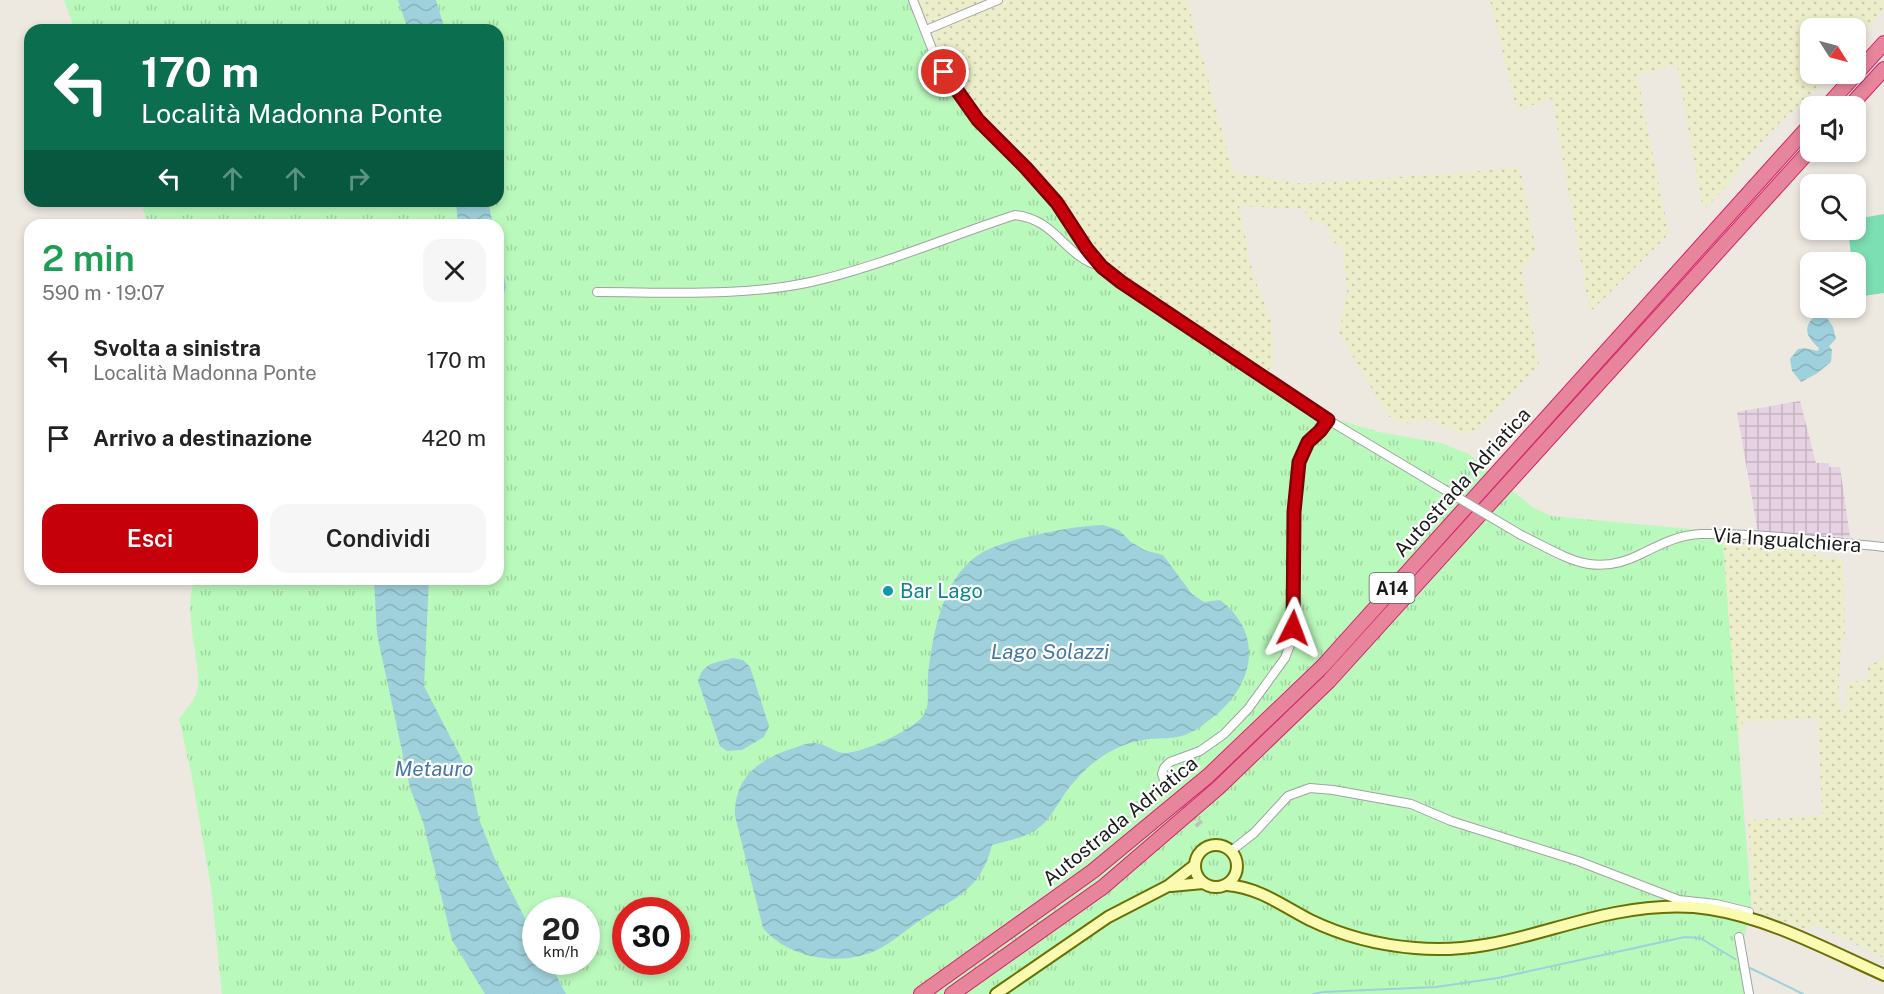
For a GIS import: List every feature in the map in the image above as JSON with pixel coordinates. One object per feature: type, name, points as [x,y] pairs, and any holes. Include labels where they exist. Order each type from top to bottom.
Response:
[{"type":"highway","points":[[1836,96],[1884,44]]},
{"type":"highway","points":[[1859,96],[1884,69]]},
{"type":"highway","name":"Autostrada Adriatica","points":[[921,994],[1093,871],[1208,776],[1323,666],[1800,136]]},
{"type":"highway","name":"Autostrada Adriatica","points":[[952,994],[1103,886],[1218,788],[1329,681],[1800,161]]},
{"type":"main road","points":[[1227,885],[1234,878],[1237,868],[1236,859],[1231,851],[1222,846],[1211,845],[1198,854],[1195,865],[1196,875],[1203,883],[1212,887],[1227,885],[1260,892],[1310,920],[1350,936],[1383,944],[1454,950],[1494,945],[1616,913],[1647,908],[1688,906],[1712,909],[1775,927],[1884,975]]},
{"type":"main road","points":[[996,994],[1108,917],[1168,886],[1195,865]]},
{"type":"main road","points":[[1237,868],[1260,892]]},
{"type":"main road","points":[[1168,886],[1203,883]]},
{"type":"street","points":[[913,0],[944,72],[978,120],[1057,203],[1087,249],[1102,267]]},
{"type":"street","points":[[926,30],[998,0]]},
{"type":"street","points":[[597,292],[739,291],[810,282],[869,266],[1015,215],[1041,222],[1091,264],[1102,267]]},
{"type":"street","name":"Via Ingualchiera","points":[[1102,267],[1328,420],[1521,535],[1575,560],[1597,566],[1613,565],[1638,556],[1666,540],[1689,535],[1742,535],[1884,547]]},
{"type":"street","points":[[1166,786],[1162,774],[1164,768],[1170,762],[1200,751],[1224,734],[1248,709],[1285,658],[1292,640],[1293,628],[1294,512],[1299,462],[1308,442],[1328,420]]},
{"type":"street","points":[[1231,851],[1254,832],[1288,796],[1310,788],[1333,790],[1411,804],[1451,821],[1578,861],[1679,900],[1716,904],[1749,912]]},
{"type":"street","points":[[1739,937],[1749,994]]},
{"type":"shaded area","points":[[1800,401],[1816,463],[1829,463],[1829,467],[1840,467],[1850,537],[1758,533],[1737,412]]},
{"type":"green space","points":[[64,0],[914,0],[943,77],[1024,163],[1111,276],[1325,416],[1379,432],[1441,443],[1469,454],[1532,507],[1551,516],[1722,532],[1752,914],[1743,944],[1747,994],[222,994],[211,888],[192,777],[179,719],[193,699],[198,687],[190,603],[194,585],[504,585],[504,219],[145,219],[142,207],[504,207],[504,24],[73,24]]},
{"type":"green space","points":[[915,0],[991,0],[933,24],[923,19]]},
{"type":"green space","points":[[1004,0],[1187,0],[1233,172],[1304,184],[1520,168],[1536,250],[1522,271],[1539,364],[1478,430],[1466,434],[1427,420],[1401,423],[1388,416],[1339,333],[1347,291],[1343,247],[1331,241],[1329,227],[1310,219],[1303,209],[1239,206],[1253,275],[1271,319],[1274,362],[1268,371],[1260,372],[1123,281],[1105,266],[981,118],[945,71],[933,48],[933,37],[939,29]]},
{"type":"green space","points":[[1490,0],[1884,0],[1884,9],[1866,30],[1866,18],[1800,18],[1800,84],[1819,84],[1809,96],[1800,96],[1800,106],[1782,120],[1744,161],[1729,184],[1703,210],[1677,65],[1637,75],[1669,234],[1590,312],[1552,99],[1517,110]]},
{"type":"green space","points":[[1884,214],[1884,293],[1866,296],[1866,252],[1851,252],[1849,240],[1866,240],[1866,217]]},
{"type":"green space","points":[[1715,541],[1773,543],[1819,556],[1843,559],[1845,633],[1841,644],[1838,700],[1843,712],[1847,715],[1846,683],[1868,680],[1868,666],[1881,660],[1884,653],[1884,958],[1816,925],[1806,929],[1753,910],[1748,820],[1822,816],[1818,718],[1743,722],[1737,743]]},
{"type":"water","points":[[398,0],[436,0],[443,24],[406,24]]},
{"type":"water","points":[[456,207],[489,207],[492,219],[458,219]]},
{"type":"water","points":[[1813,318],[1827,318],[1833,327],[1836,339],[1829,346],[1832,350],[1831,362],[1801,382],[1792,371],[1790,359],[1798,349],[1818,351],[1819,348],[1809,337],[1807,330]]},
{"type":"water","name":"Lago Solazzi","points":[[1103,525],[1119,530],[1131,542],[1144,550],[1163,555],[1192,594],[1204,602],[1220,600],[1244,628],[1249,660],[1245,676],[1226,705],[1206,723],[1185,735],[1132,743],[1100,758],[1074,781],[1042,825],[1025,836],[992,845],[981,872],[966,890],[877,950],[848,958],[832,959],[801,953],[774,939],[763,928],[735,816],[736,803],[743,781],[758,765],[804,744],[817,743],[841,753],[854,752],[883,741],[911,726],[922,717],[927,707],[930,659],[937,623],[950,588],[960,572],[972,560],[999,545],[1060,530]]},
{"type":"water","name":"Metauro","points":[[374,585],[429,585],[424,686],[470,775],[479,819],[494,857],[522,912],[522,975],[556,975],[566,994],[485,994],[452,940],[423,822],[410,788],[377,634]]},
{"type":"water","points":[[733,658],[743,660],[750,667],[769,726],[764,737],[742,750],[727,751],[720,746],[698,681],[707,667]]},
{"type":"waterway","points":[[1313,994],[1436,987],[1498,978],[1685,937],[1700,938],[1735,959]]},
{"type":"waterway","points":[[1750,968],[1803,994]]},
{"type":"tunnel","points":[[1166,786],[1200,825]]},
{"type":"place","name":"Bar Lago","points":[[888,591]]},
{"type":"route","points":[[944,72],[978,120],[1057,203],[1087,249],[1102,267],[1273,385],[1328,420],[1308,442],[1299,462],[1294,512],[1295,605],[1293,628]]}]
